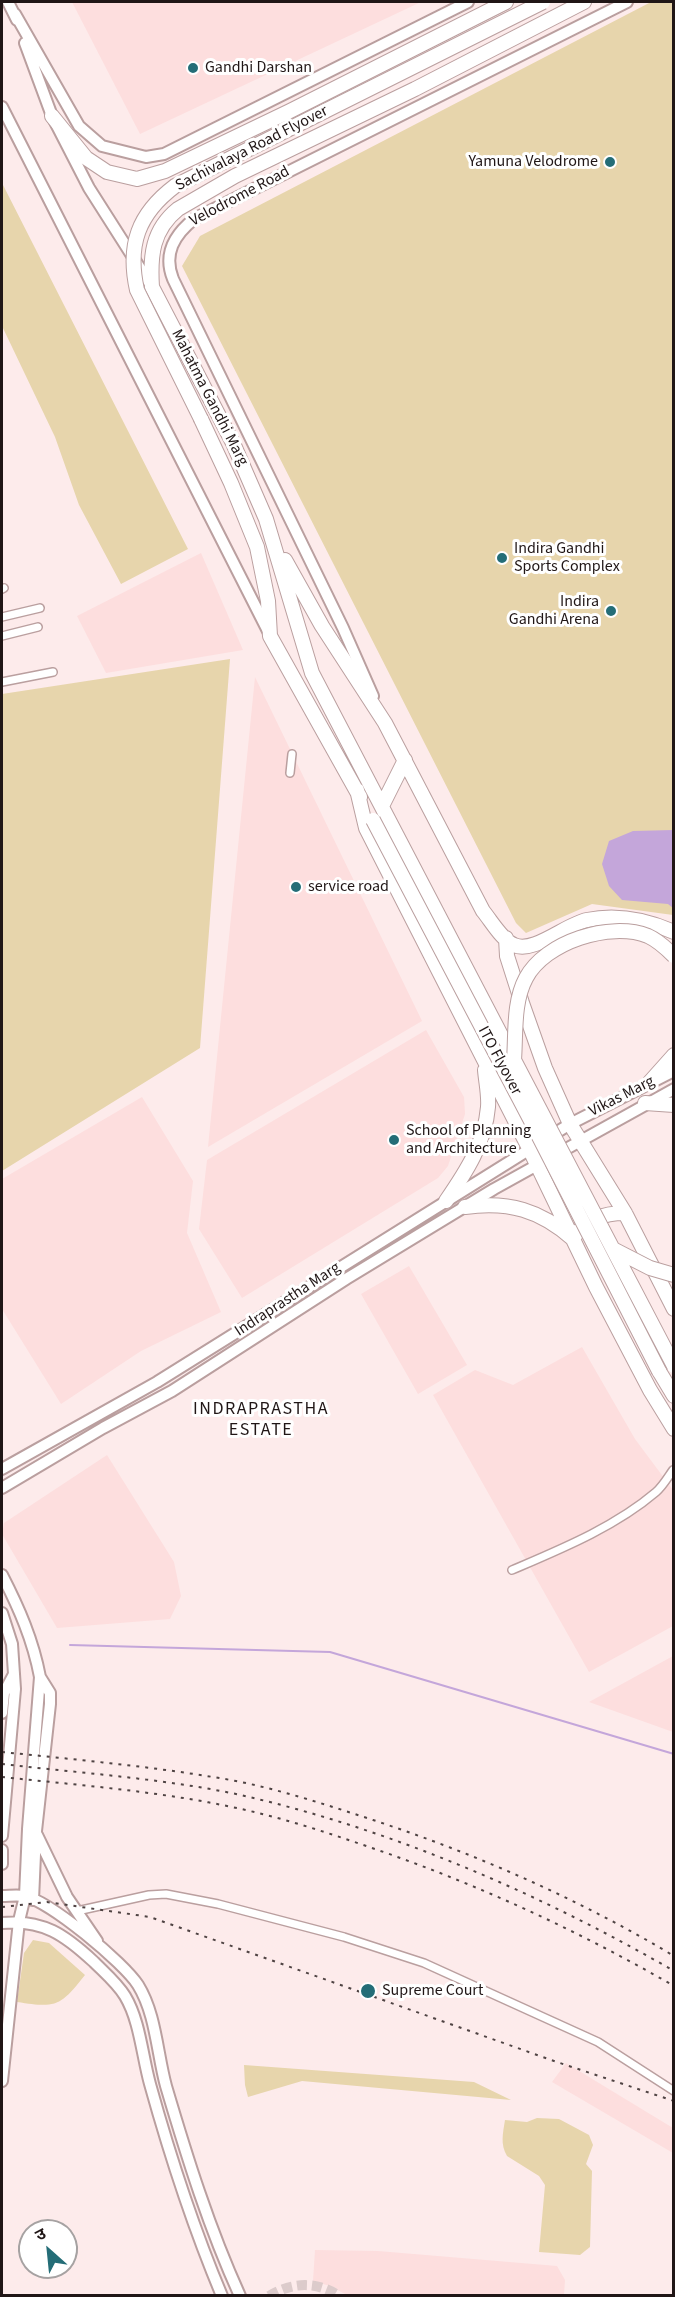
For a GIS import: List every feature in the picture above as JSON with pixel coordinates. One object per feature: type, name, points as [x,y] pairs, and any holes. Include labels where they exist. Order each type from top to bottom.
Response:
[{"type":"highway","points":[[52,116],[86,158],[107,172],[137,179],[165,171],[506,2]]},
{"type":"highway","name":"Sachivalaya Road Flyover","points":[[270,636],[268,601],[257,547],[231,483],[137,290],[132,256],[141,224],[161,196],[175,186],[543,2]]},
{"type":"highway","name":"Sachivalaya Road Flyover","points":[[152,287],[152,249],[164,223],[178,209],[215,188],[584,2]]},
{"type":"highway","name":"Mahatma Gandhi Marg","points":[[152,287],[233,443],[274,540],[312,673],[380,814]]},
{"type":"highway","points":[[274,540],[322,626],[385,723],[483,911],[506,938],[515,946],[531,947],[586,920],[641,920],[674,932]]},
{"type":"highway","points":[[270,636],[357,790],[366,828],[530,1148],[536,1165],[650,1390],[674,1429]]},
{"type":"highway","points":[[380,814],[405,760]]},
{"type":"highway","name":"ITO Flyover","points":[[357,790],[380,814],[514,1060],[674,1366]]},
{"type":"highway","name":"ITO Flyover","points":[[380,814],[530,1119],[674,1396]]},
{"type":"highway","points":[[514,1060],[522,986],[534,966],[551,952],[580,938],[610,932],[651,937],[674,956]]},
{"type":"highway","points":[[506,938],[507,956],[522,1003],[545,1068],[570,1124],[625,1213],[674,1309]]},
{"type":"highway","points":[[648,1083],[674,1055]]},
{"type":"highway","points":[[446,1201],[479,1147],[488,1107],[485,1062]]},
{"type":"highway","points":[[645,1103],[674,1105]]},
{"type":"highway","points":[[465,1207],[494,1203],[524,1210],[552,1221],[573,1239]]},
{"type":"highway","points":[[573,1239],[591,1221],[609,1213],[625,1213]]},
{"type":"highway","points":[[613,1250],[650,1268],[674,1275]]},
{"type":"main road","name":"Mahatma Gandhi Marg","points":[[8,2],[15,14],[52,116],[89,188],[152,287]]},
{"type":"main road","points":[[15,14],[79,126],[102,146],[146,157],[164,154],[468,2]]},
{"type":"main road","name":"Velodrome Road","points":[[385,723],[343,628],[173,279],[169,261],[170,252],[178,234],[194,219],[627,2]]},
{"type":"main road","points":[[2,107],[270,636]]},
{"type":"main road","name":"Vikas Marg","points":[[570,1124],[674,1071]]},
{"type":"main road","name":"Vikas Marg","points":[[536,1165],[674,1089]]},
{"type":"main road","name":"Indraprastha Marg","points":[[5,1465],[157,1382],[570,1124]]},
{"type":"main road","name":"Indraprastha Marg","points":[[2,1488],[172,1391],[346,1280],[536,1165]]},
{"type":"main road","points":[[2,1497],[19,1478]]},
{"type":"main road","points":[[2,1575],[19,1609],[36,1655],[40,1677],[29,1817],[29,1898]]},
{"type":"main road","points":[[2,1613],[12,1644],[14,1674],[13,1722],[2,1836]]},
{"type":"main road","points":[[2,1633],[12,1644]]},
{"type":"main road","points":[[2,1713],[4,1693],[14,1674]]},
{"type":"main road","points":[[2,2081],[20,1921],[29,1898],[50,1704],[50,1693],[40,1677]]},
{"type":"main road","points":[[36,1831],[62,1888],[102,1949]]},
{"type":"main road","points":[[2,1850],[2,1864]]},
{"type":"main road","points":[[2,1896],[29,1898],[51,1910],[121,1965],[138,1985],[147,2006],[165,2083],[200,2192],[240,2295]]},
{"type":"main road","points":[[2,1923],[20,1921],[45,1927],[60,1934],[108,1975],[125,1996],[133,2013],[150,2083],[179,2182],[222,2295]]},
{"type":"main road","points":[[108,1975],[121,1965]]},
{"type":"street","points":[[2,617],[40,608]]},
{"type":"street","points":[[2,636],[38,627]]},
{"type":"street","points":[[2,682],[53,672]]},
{"type":"street","points":[[290,772],[292,754]]},
{"type":"street","points":[[512,1570],[552,1553],[615,1520],[657,1491],[673,1470]]},
{"type":"street","points":[[77,1911],[149,1895],[166,1894],[218,1904],[344,1937],[424,1963],[598,2042],[674,2091]]},
{"type":"shaded area","name":"Gandhi Darshan","points":[[72,2],[421,2],[140,134]]},
{"type":"shaded area","name":"Indira Gandhi Sports Complex","points":[[651,2],[673,2],[673,915],[592,904],[526,933],[516,923],[182,266],[200,236]]},
{"type":"shaded area","points":[[2,183],[188,549],[121,584],[79,505],[55,437],[2,326]]},
{"type":"shaded area","points":[[201,553],[243,650],[106,673],[77,616]]},
{"type":"shaded area","points":[[230,659],[200,1048],[2,1171],[2,694]]},
{"type":"shaded area","name":"service road","points":[[255,677],[422,1021],[208,1147]]},
{"type":"shaded area","points":[[673,830],[673,908],[668,904],[622,900],[609,886],[602,864],[609,841],[633,831]]},
{"type":"shaded area","points":[[426,1030],[464,1097],[465,1114],[448,1166],[438,1178],[242,1298],[199,1229],[207,1160]]},
{"type":"shaded area","points":[[142,1097],[193,1181],[187,1233],[221,1312],[141,1351],[61,1404],[2,1309],[2,1179]]},
{"type":"shaded area","points":[[409,1266],[467,1365],[418,1394],[361,1294]]},
{"type":"shaded area","points":[[582,1347],[635,1439],[673,1490],[673,1626],[589,1672],[433,1395],[475,1370],[513,1385]]},
{"type":"shaded area","points":[[107,1455],[174,1562],[181,1596],[170,1619],[57,1628],[2,1534],[4,1523]]},
{"type":"shaded area","points":[[673,1656],[673,1732],[589,1702]]},
{"type":"shaded area","points":[[33,1940],[49,1943],[85,1975],[69,1994],[56,2003],[41,2005],[17,2002],[24,1953]]},
{"type":"shaded area","points":[[566,2063],[673,2128],[673,2153],[552,2082]]},
{"type":"shaded area","points":[[244,2065],[474,2082],[511,2100],[302,2081],[248,2097]]},
{"type":"shaded area","points":[[537,2118],[559,2119],[589,2135],[593,2145],[586,2164],[592,2171],[590,2247],[580,2255],[539,2252],[545,2185],[539,2176],[507,2156],[503,2147],[505,2120],[527,2122]]},
{"type":"shaded area","points":[[315,2250],[378,2251],[557,2266],[565,2280],[564,2295],[347,2295],[330,2286],[313,2281]]},
{"type":"waterway","points":[[70,1645],[330,1652],[674,1754]]},
{"type":"tunnel","points":[[269,2296],[287,2288],[304,2285],[322,2288],[339,2296]]},
{"type":"railway","points":[[2,1752],[207,1776],[253,1785],[319,1803],[446,1846],[524,1878],[600,1915],[674,1956]]},
{"type":"railway","points":[[2,1764],[207,1788],[293,1808],[350,1825],[406,1844],[516,1890],[623,1942],[674,1971]]},
{"type":"railway","points":[[2,1777],[203,1801],[268,1815],[320,1831],[411,1862],[488,1893],[564,1927],[674,1986]]},
{"type":"railway","points":[[2,1907],[47,1902],[150,1917],[554,2061],[674,2101]]},
{"type":"place","name":"Gandhi Darshan","points":[[193,68]]},
{"type":"place","name":"Yamuna Velodrome","points":[[610,162]]},
{"type":"place","name":"Indira Gandhi Sports Complex","points":[[502,558]]},
{"type":"place","name":"Indira Gandhi Arena","points":[[611,611]]},
{"type":"place","name":"service road","points":[[296,887]]},
{"type":"place","name":"School of Planning and Architecture","points":[[394,1140]]},
{"type":"place","name":"Supreme Court","points":[[368,1991]]},
{"type":"district","name":"INDRAPRASTHA ESTATE","points":[[261,1420]]}]
